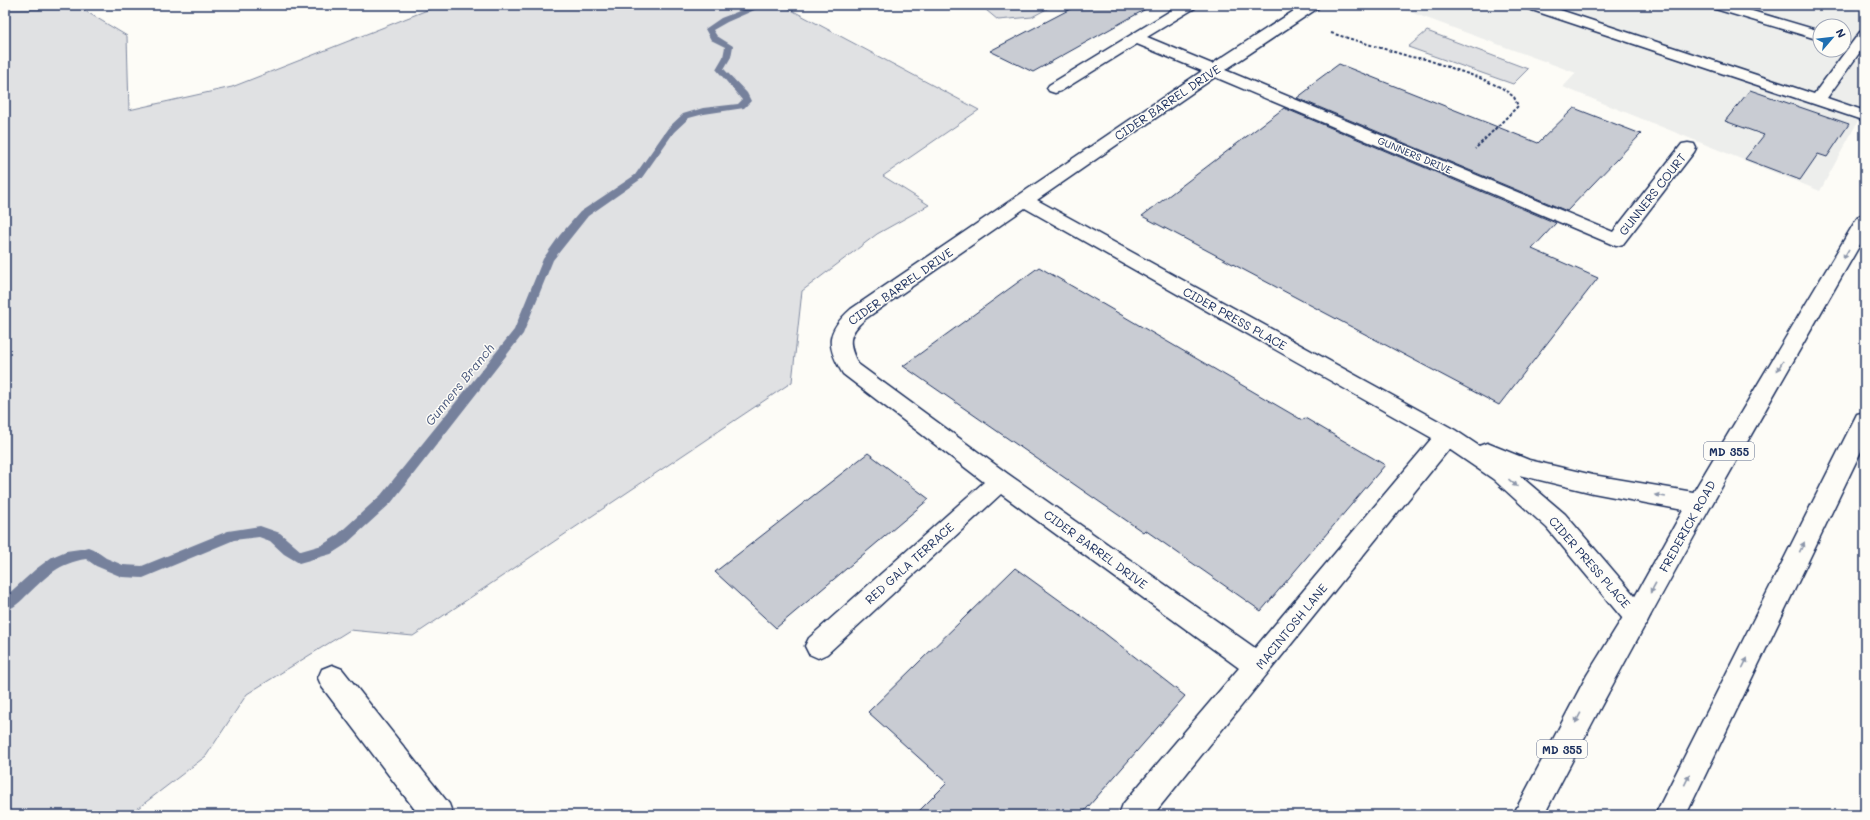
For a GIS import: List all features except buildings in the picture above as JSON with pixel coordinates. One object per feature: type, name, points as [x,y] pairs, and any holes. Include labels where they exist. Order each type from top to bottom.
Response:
[{"type":"street","points":[[1056,88],[1190,5]]},
{"type":"street","name":"CIDER BARREL DRIVE","points":[[1258,666],[850,370],[841,353],[840,338],[844,325],[858,314],[1214,70],[1313,5]]},
{"type":"street","points":[[1531,5],[1865,116]]},
{"type":"street","points":[[1717,5],[1812,34]]},
{"type":"street","name":"GUNNERS DRIVE","points":[[1136,38],[1616,240]]},
{"type":"street","points":[[1817,100],[1858,43]]},
{"type":"street","name":"GUNNERS COURT","points":[[1616,240],[1688,148]]},
{"type":"street","name":"CIDER PRESS PLACE","points":[[1024,200],[1447,436],[1501,472],[1556,521],[1637,617]]},
{"type":"street","name":"FREDERICK ROAD","points":[[1528,815],[1597,684],[1637,617],[1699,503],[1865,220]]},
{"type":"street","points":[[1670,815],[1865,420]]},
{"type":"street","name":"CIDER PRESS PLACE","points":[[1447,436],[1525,468],[1593,484],[1699,503]]},
{"type":"street","name":"MACINTOSH LANE","points":[[1134,815],[1447,436]]},
{"type":"street","name":"RED GALA TERRACE","points":[[818,646],[1000,480]]},
{"type":"street","points":[[332,678],[438,815]]},
{"type":"path","points":[[1330,33],[1411,57],[1425,59],[1467,73],[1502,88],[1514,97],[1518,106],[1454,171]]},
{"type":"shaded area","points":[[440,5],[782,5],[979,110],[883,176],[929,205],[877,234],[802,291],[792,382],[413,636],[350,630],[247,694],[206,756],[129,815],[5,815],[5,10],[82,9],[127,36],[129,110],[232,87]]},
{"type":"shaded area","points":[[980,5],[1054,5],[1032,17],[998,20]]},
{"type":"shaded area","points":[[1391,5],[1839,5],[1865,13],[1865,108],[1820,191],[1563,87],[1576,73]]},
{"type":"shaded area","points":[[1427,31],[1528,69],[1513,84],[1408,47]]},
{"type":"waterway","name":"Gunners Branch","points":[[5,605],[57,561],[74,555],[88,553],[101,562],[122,571],[143,572],[233,535],[260,531],[275,537],[299,557],[326,550],[340,541],[386,499],[519,331],[548,259],[564,237],[584,214],[638,177],[671,130],[686,116],[703,111],[741,106],[747,101],[744,95],[720,69],[727,57],[729,46],[714,38],[709,29],[724,20],[762,5]]}]
